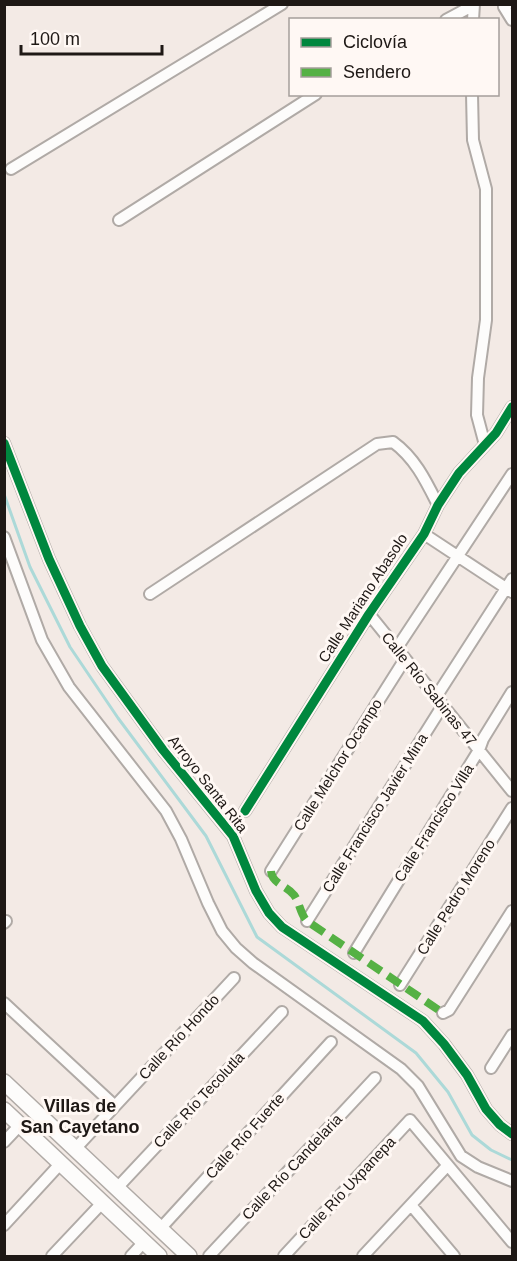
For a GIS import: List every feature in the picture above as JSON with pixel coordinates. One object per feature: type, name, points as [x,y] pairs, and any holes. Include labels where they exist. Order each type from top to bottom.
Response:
[{"type":"street","points":[[11,169],[282,4]]},
{"type":"street","points":[[450,18],[474,5]]},
{"type":"street","points":[[506,6],[513,20]]},
{"type":"street","points":[[119,220],[313,96]]},
{"type":"street","points":[[472,96],[473,140],[486,189],[486,320],[478,378],[477,415],[485,445]]},
{"type":"street","name":"Calle Mariano Abasolo","points":[[245,811],[369,614],[424,534],[459,473],[496,433],[513,407]]},
{"type":"street","points":[[150,594],[377,444],[393,442],[405,451],[424,477],[438,506]]},
{"type":"street","name":"Arroyo Santa Rita","points":[[4,443],[49,559],[80,626],[102,666],[132,709],[233,836],[256,891],[269,913],[282,927],[423,1022],[444,1044],[467,1075],[486,1109],[500,1125],[513,1134]]},
{"type":"street","points":[[397,648],[513,474]]},
{"type":"street","points":[[424,534],[510,586]]},
{"type":"street","points":[[4,537],[42,640],[69,687],[166,811],[222,931],[253,963],[401,1069],[418,1086],[461,1156],[478,1167],[513,1182]]},
{"type":"street","name":"Calle Francisco Javier Mina","points":[[307,921],[510,586]]},
{"type":"street","name":"Calle Río Sabinas 47","points":[[369,614],[513,791]]},
{"type":"street","name":"Calle Melchor Ocampo","points":[[271,871],[405,659]]},
{"type":"street","name":"Calle Francisco Villa","points":[[354,953],[513,692]]},
{"type":"street","name":"Calle Pedro Moreno","points":[[400,985],[513,808]]},
{"type":"street","points":[[443,1013],[449,1010],[513,911]]},
{"type":"street","name":"Calle Río Hondo","points":[[75,1149],[234,978]]},
{"type":"street","points":[[4,1003],[116,1106]]},
{"type":"street","name":"Calle Río Tecolutla","points":[[117,1188],[282,1012]]},
{"type":"street","points":[[490,1068],[513,1035]]},
{"type":"street","name":"Calle Río Fuerte","points":[[160,1229],[331,1042]]},
{"type":"street","name":"Calle Río Candelaria","points":[[208,1257],[375,1078]]},
{"type":"street","points":[[4,1082],[189,1257]]},
{"type":"street","points":[[4,1110],[159,1257]]},
{"type":"street","name":"Calle Río Uxpanepa","points":[[284,1257],[410,1120],[447,1166]]},
{"type":"street","points":[[4,1142],[20,1125]]},
{"type":"street","points":[[4,1225],[61,1163]]},
{"type":"street","points":[[363,1257],[447,1166],[513,1242]]},
{"type":"street","points":[[86,1187],[99,1172]]},
{"type":"street","points":[[52,1257],[102,1203]]},
{"type":"street","points":[[411,1205],[454,1257]]},
{"type":"street","points":[[131,1257],[144,1242]]},
{"type":"waterway","name":"Arroyo Santa Rita","points":[[4,494],[30,567],[70,647],[118,718],[206,836],[257,937],[416,1053],[448,1092],[472,1135],[491,1150],[512,1160]]},
{"type":"marked path","points":[[271,871],[274,879],[294,895],[307,921],[443,1013]]},
{"type":"cycle path","points":[[245,811],[369,614],[424,534],[438,505],[459,473],[496,433],[512,407]]},
{"type":"cycle path","points":[[4,443],[49,559],[80,626],[102,666],[163,750],[233,836],[256,891],[269,913],[282,927],[423,1021],[467,1075],[486,1109],[500,1125],[512,1134]]},
{"type":"district","name":"Villas de San Cayetano","points":[[80,1116]]}]
